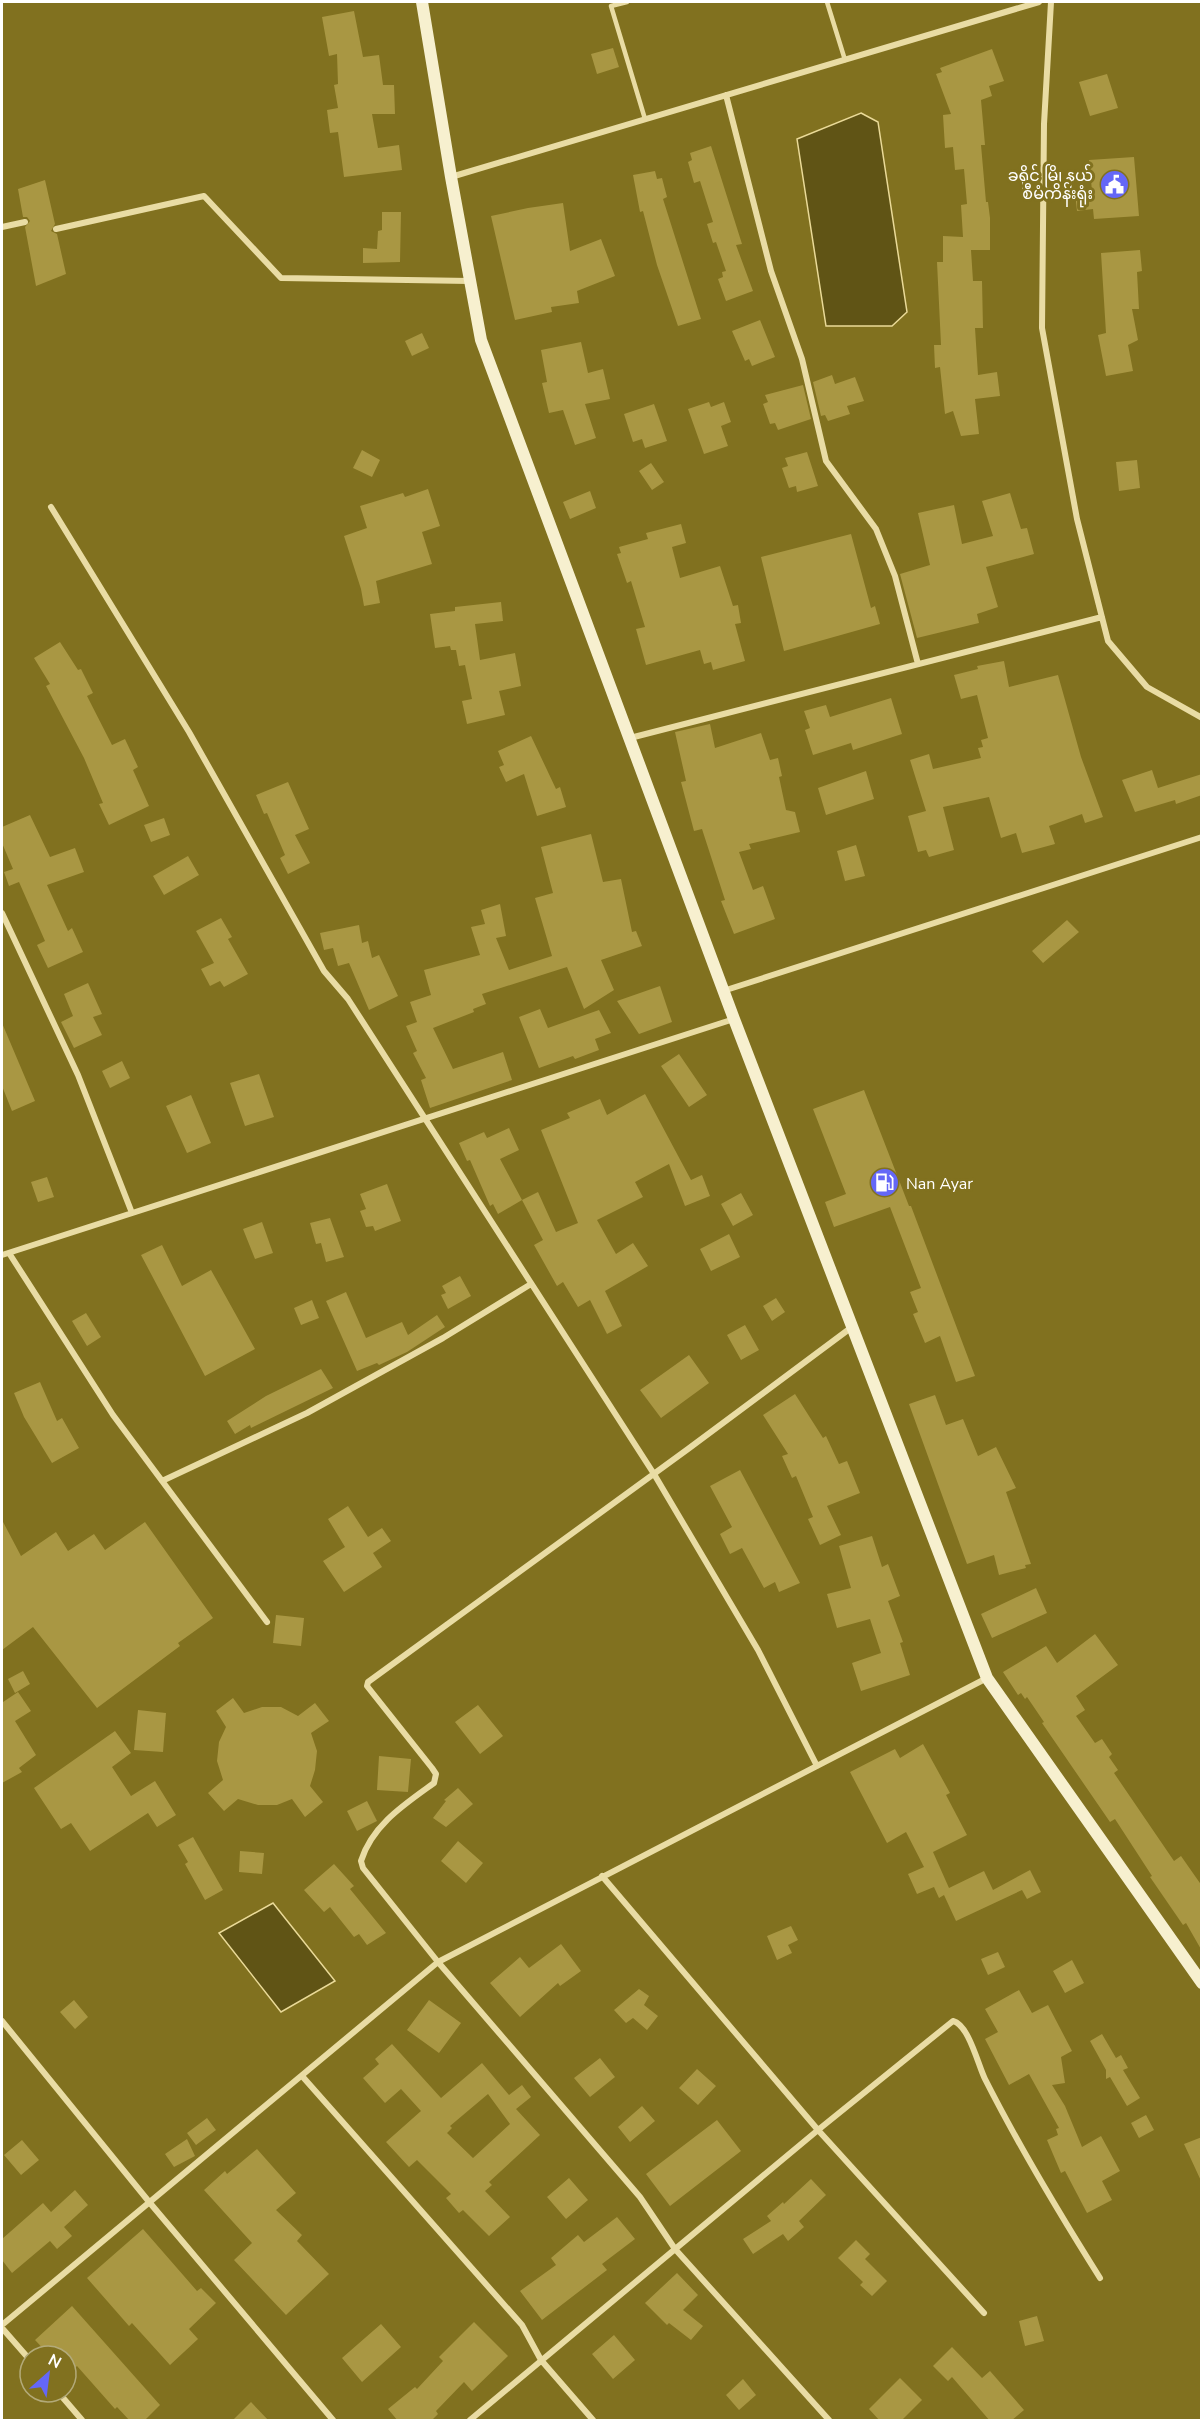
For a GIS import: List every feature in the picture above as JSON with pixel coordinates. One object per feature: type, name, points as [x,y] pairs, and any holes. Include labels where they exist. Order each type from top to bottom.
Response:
[{"type":"main road","points":[[422,2],[450,177],[481,340],[723,991],[987,1677],[1202,1983]]},
{"type":"street","points":[[450,177],[1039,2]]},
{"type":"street","points":[[1051,2],[1044,124],[1042,328],[1077,519],[1108,641],[1147,687],[1202,718]]},
{"type":"street","points":[[726,95],[771,271],[802,359],[826,461],[876,529],[895,576],[918,664]]},
{"type":"street","points":[[56,229],[204,196],[280,278],[470,281]]},
{"type":"street","points":[[2,227],[25,222]]},
{"type":"street","points":[[51,507],[189,732],[240,826],[324,971],[348,999],[654,1474],[758,1650],[817,1766]]},
{"type":"street","points":[[630,738],[1102,617]]},
{"type":"street","points":[[723,991],[1202,837]]},
{"type":"street","points":[[2,913],[78,1075],[132,1213]]},
{"type":"street","points":[[267,1622],[113,1415],[5,1254],[734,1019]]},
{"type":"street","points":[[162,1481],[307,1413],[443,1338],[531,1284]]},
{"type":"street","points":[[829,2421],[675,2248],[640,2197],[438,1962],[363,1868],[361,1861],[372,1836],[397,1810],[434,1783],[436,1777],[432,1768],[371,1691],[368,1682],[852,1327]]},
{"type":"street","points":[[18,2345],[2,2326],[438,1962],[987,1677]]},
{"type":"street","points":[[602,1876],[818,2130],[984,2313]]},
{"type":"street","points":[[2,2021],[150,2203],[333,2421]]},
{"type":"street","points":[[470,2421],[675,2248],[953,2021],[958,2022],[964,2028],[984,2077],[1043,2187],[1100,2278]]},
{"type":"street","points":[[302,2076],[522,2325],[541,2360],[592,2421]]},
{"type":"street","points":[[67,2404],[82,2421]]},
{"type":"lane","points":[[627,2],[611,6],[645,119]]},
{"type":"lane","points":[[827,2],[845,60]]},
{"type":"shaded area","points":[[861,113],[878,122],[907,312],[892,326],[826,326],[797,139]]},
{"type":"shaded area","points":[[273,1903],[335,1981],[281,2012],[219,1933]]},
{"type":"building","points":[[354,11],[363,57],[379,55],[383,85],[394,85],[395,114],[372,114],[378,148],[399,145],[402,170],[344,177],[338,132],[330,133],[327,110],[338,108],[334,85],[338,84],[337,54],[329,56],[322,17]]},
{"type":"building","points":[[613,48],[619,67],[597,74],[591,54]]},
{"type":"building","points":[[992,49],[1004,81],[989,86],[992,96],[981,100],[985,145],[981,145],[986,202],[988,202],[990,218],[990,250],[971,250],[973,281],[982,281],[983,328],[975,328],[978,375],[997,372],[1000,396],[975,399],[979,434],[961,436],[953,411],[945,414],[940,367],[935,368],[934,345],[941,345],[937,262],[943,262],[943,236],[963,237],[961,205],[967,204],[964,169],[955,170],[953,147],[945,148],[943,115],[951,114],[936,74],[942,72],[940,68]]},
{"type":"building","points":[[1107,74],[1118,108],[1090,116],[1079,82]]},
{"type":"building","points":[[711,146],[742,244],[736,245],[753,291],[726,301],[718,279],[723,277],[722,272],[726,271],[707,224],[713,222],[700,181],[694,183],[688,162],[692,160],[690,153]]},
{"type":"building","name":"ခရိုင် မြို့နယ် စီမံကိန်းရုံး","points":[[1134,157],[1139,216],[1094,219],[1093,209],[1077,211],[1075,193],[1092,191],[1089,160]]},
{"type":"building","points":[[655,171],[657,179],[662,178],[667,197],[663,199],[701,319],[678,326],[657,265],[643,211],[640,212],[633,175]]},
{"type":"building","points":[[45,180],[55,224],[51,231],[57,234],[66,274],[36,286],[25,227],[30,221],[27,217],[23,217],[18,189]]},
{"type":"building","points":[[563,203],[570,251],[601,239],[615,276],[577,291],[579,303],[551,307],[552,312],[515,320],[491,216]]},
{"type":"building","points":[[382,212],[401,212],[400,262],[363,263],[363,248],[377,249],[378,231],[382,230]]},
{"type":"building","points":[[1140,250],[1142,271],[1137,272],[1139,309],[1132,309],[1138,340],[1128,345],[1133,371],[1106,376],[1098,335],[1106,333],[1101,253]]},
{"type":"building","points":[[760,320],[775,357],[752,366],[749,359],[745,361],[732,331]]},
{"type":"building","points":[[422,333],[429,348],[412,356],[405,341]]},
{"type":"building","points":[[581,342],[588,373],[603,369],[610,399],[585,404],[596,438],[575,445],[563,410],[549,413],[542,383],[547,382],[541,350]]},
{"type":"building","points":[[832,375],[835,384],[855,377],[864,401],[847,406],[850,414],[828,421],[825,415],[821,416],[813,382]]},
{"type":"building","points":[[803,385],[811,419],[778,430],[775,423],[770,424],[763,404],[768,402],[765,395]]},
{"type":"building","points":[[709,402],[711,407],[724,402],[731,422],[721,426],[728,446],[704,454],[688,409]]},
{"type":"building","points":[[654,404],[667,441],[645,448],[642,439],[633,442],[624,414]]},
{"type":"building","points":[[362,450],[380,460],[372,477],[353,468]]},
{"type":"building","points":[[807,452],[818,486],[797,492],[796,486],[789,488],[782,468],[788,466],[785,458]]},
{"type":"building","points":[[1137,460],[1140,488],[1119,491],[1116,462]]},
{"type":"building","points":[[651,463],[664,482],[652,490],[639,471]]},
{"type":"building","points":[[428,489],[440,526],[422,532],[432,564],[376,581],[380,603],[364,606],[344,536],[367,528],[360,506],[403,493],[405,497]]},
{"type":"building","points":[[590,491],[596,508],[570,519],[563,502]]},
{"type":"building","points":[[1010,493],[1021,529],[1027,528],[1034,554],[986,567],[998,607],[977,614],[979,623],[917,638],[900,574],[930,565],[918,513],[954,505],[962,544],[993,536],[982,501]]},
{"type":"building","points":[[681,524],[686,543],[672,547],[680,578],[720,566],[733,606],[738,605],[741,623],[735,624],[745,661],[713,670],[711,662],[704,664],[700,650],[646,665],[636,629],[645,627],[631,581],[627,583],[617,554],[621,553],[619,547],[648,539],[646,533]]},
{"type":"building","points":[[851,534],[871,608],[875,606],[880,624],[784,651],[761,557]]},
{"type":"building","points":[[501,602],[503,621],[475,624],[480,660],[515,653],[521,686],[499,691],[505,715],[467,724],[462,701],[472,699],[465,665],[459,666],[456,650],[451,650],[450,646],[435,648],[430,614],[455,611],[455,607]]},
{"type":"building","points":[[60,642],[78,670],[81,669],[93,693],[87,696],[112,745],[125,739],[138,767],[133,770],[149,806],[109,825],[99,804],[103,803],[84,758],[46,686],[50,684],[34,658]]},
{"type":"building","points":[[1004,661],[1009,687],[1058,675],[1081,757],[1103,817],[1085,823],[1082,814],[1049,826],[1055,844],[1022,853],[1016,833],[1001,838],[989,797],[943,807],[954,850],[929,857],[926,850],[918,852],[908,816],[926,811],[910,760],[929,754],[933,769],[981,758],[978,748],[983,747],[981,740],[988,738],[977,695],[961,699],[954,675],[978,669],[977,666]]},
{"type":"building","points":[[891,698],[902,734],[853,750],[851,743],[813,755],[805,730],[810,728],[804,711],[826,705],[830,717]]},
{"type":"building","points":[[710,724],[715,748],[761,733],[770,760],[778,758],[782,776],[779,777],[786,810],[795,812],[800,832],[749,844],[751,849],[739,852],[753,890],[763,886],[775,919],[734,934],[721,901],[725,900],[702,829],[694,831],[681,782],[686,781],[675,732]]},
{"type":"building","points":[[531,736],[556,789],[560,787],[566,807],[537,816],[524,774],[506,782],[499,767],[504,765],[498,751]]},
{"type":"building","points":[[1152,770],[1158,788],[1202,774],[1202,795],[1176,804],[1175,800],[1135,812],[1122,780]]},
{"type":"building","points":[[866,771],[874,799],[826,815],[818,788]]},
{"type":"building","points":[[288,782],[309,829],[295,835],[310,863],[288,874],[280,858],[285,855],[267,813],[264,814],[256,795]]},
{"type":"building","points":[[30,815],[50,857],[75,848],[84,872],[47,885],[68,931],[72,928],[83,952],[48,968],[37,945],[45,941],[19,882],[9,886],[4,872],[13,869],[2,843],[2,827]]},
{"type":"building","points":[[164,818],[170,835],[151,842],[144,825]]},
{"type":"building","points":[[591,834],[603,882],[621,879],[632,932],[636,931],[642,946],[601,960],[614,990],[584,1009],[567,967],[482,994],[486,1004],[473,1009],[474,1012],[433,1028],[453,1069],[503,1052],[512,1080],[430,1108],[421,1080],[426,1078],[413,1053],[417,1051],[406,1026],[417,1022],[410,1002],[431,995],[424,970],[480,955],[471,927],[485,924],[481,910],[500,904],[506,936],[496,938],[509,970],[552,956],[535,898],[553,893],[541,847]]},
{"type":"building","points":[[856,845],[865,876],[845,881],[837,851]]},
{"type":"building","points":[[188,856],[199,875],[164,895],[153,876]]},
{"type":"building","points":[[221,918],[232,937],[228,939],[248,974],[224,987],[220,981],[210,986],[201,969],[214,963],[196,931]]},
{"type":"building","points":[[1067,920],[1079,932],[1043,963],[1032,951]]},
{"type":"building","points":[[359,925],[362,943],[368,941],[372,958],[379,955],[398,996],[369,1010],[349,963],[338,966],[333,948],[324,950],[320,933]]},
{"type":"building","points":[[88,983],[102,1014],[93,1017],[102,1035],[74,1048],[61,1022],[73,1016],[64,994]]},
{"type":"building","points":[[660,986],[672,1022],[639,1034],[617,1001]]},
{"type":"building","points":[[540,1009],[548,1028],[599,1010],[611,1033],[595,1039],[599,1050],[539,1068],[519,1017]]},
{"type":"building","points":[[2,1023],[35,1101],[12,1111],[2,1086]]},
{"type":"building","points":[[679,1054],[707,1095],[689,1107],[661,1066]]},
{"type":"building","points":[[122,1061],[130,1078],[110,1088],[102,1071]]},
{"type":"building","points":[[259,1074],[274,1117],[245,1126],[230,1083]]},
{"type":"building","points":[[864,1090],[909,1206],[911,1206],[975,1376],[956,1382],[940,1336],[925,1343],[913,1314],[918,1312],[910,1292],[921,1288],[890,1207],[834,1227],[825,1202],[846,1194],[813,1109]]},
{"type":"building","points":[[645,1094],[691,1180],[702,1175],[710,1196],[685,1206],[669,1164],[635,1182],[643,1197],[597,1220],[616,1254],[633,1243],[648,1266],[605,1291],[622,1326],[607,1334],[590,1300],[578,1307],[563,1282],[557,1286],[534,1245],[543,1240],[522,1200],[538,1192],[556,1232],[578,1223],[541,1130],[570,1118],[567,1113],[600,1099],[607,1115]]},
{"type":"building","points":[[191,1095],[211,1143],[187,1153],[166,1106]]},
{"type":"building","points":[[509,1128],[519,1150],[500,1159],[522,1200],[498,1214],[493,1204],[490,1206],[470,1160],[467,1161],[459,1143],[484,1132],[487,1138]]},
{"type":"building","points":[[47,1177],[54,1197],[38,1202],[31,1182]]},
{"type":"building","points":[[387,1184],[401,1221],[375,1231],[373,1226],[366,1227],[360,1211],[366,1209],[360,1194]]},
{"type":"building","points":[[741,1193],[753,1215],[733,1226],[721,1204]]},
{"type":"building","points":[[330,1218],[344,1257],[326,1262],[321,1243],[316,1244],[310,1223]]},
{"type":"building","points":[[262,1222],[273,1253],[255,1259],[243,1229]]},
{"type":"building","points":[[729,1234],[740,1257],[711,1271],[700,1249]]},
{"type":"building","points":[[162,1245],[182,1286],[211,1270],[255,1349],[205,1376],[141,1255]]},
{"type":"building","points":[[460,1276],[471,1296],[448,1309],[441,1295],[446,1293],[442,1286]]},
{"type":"building","points":[[346,1292],[366,1338],[402,1322],[408,1335],[437,1315],[445,1327],[407,1352],[379,1365],[377,1363],[357,1371],[326,1301]]},
{"type":"building","points":[[776,1298],[785,1312],[772,1321],[763,1306]]},
{"type":"building","points":[[312,1300],[319,1318],[301,1325],[294,1308]]},
{"type":"building","points":[[86,1313],[101,1337],[87,1346],[72,1321]]},
{"type":"building","points":[[745,1325],[759,1350],[741,1360],[727,1335]]},
{"type":"building","points":[[689,1355],[709,1383],[661,1418],[640,1390]]},
{"type":"building","points":[[321,1369],[333,1388],[235,1434],[227,1421],[266,1396]]},
{"type":"building","points":[[40,1382],[57,1421],[62,1418],[79,1448],[52,1463],[24,1417],[14,1393]]},
{"type":"building","points":[[795,1394],[823,1438],[826,1436],[839,1464],[847,1461],[860,1493],[827,1506],[841,1535],[820,1545],[808,1519],[813,1517],[796,1476],[792,1478],[782,1456],[788,1454],[763,1415]]},
{"type":"building","points":[[935,1395],[946,1425],[963,1419],[978,1456],[996,1447],[1016,1488],[1006,1492],[1031,1564],[1025,1565],[1026,1568],[999,1575],[994,1555],[967,1564],[909,1404]]},
{"type":"building","points":[[740,1470],[800,1583],[779,1592],[775,1582],[764,1588],[742,1548],[730,1554],[720,1534],[732,1527],[710,1486]]},
{"type":"building","points":[[348,1506],[368,1537],[382,1528],[391,1541],[373,1553],[382,1567],[344,1592],[323,1561],[345,1547],[328,1519]]},
{"type":"building","points":[[2,1520],[21,1556],[56,1532],[68,1551],[94,1534],[105,1550],[145,1522],[213,1618],[178,1643],[180,1646],[97,1708],[33,1627],[2,1650]]},
{"type":"building","points":[[872,1536],[882,1567],[888,1564],[900,1596],[888,1601],[903,1642],[900,1643],[910,1675],[861,1691],[852,1663],[881,1653],[870,1619],[837,1628],[827,1594],[851,1588],[839,1546]]},
{"type":"building","points":[[1036,1588],[1047,1613],[992,1638],[981,1614]]},
{"type":"building","points":[[276,1615],[304,1618],[301,1646],[273,1643]]},
{"type":"building","points":[[1095,1634],[1118,1665],[1076,1696],[1085,1710],[1076,1716],[1095,1743],[1102,1739],[1112,1754],[1109,1757],[1118,1770],[1114,1773],[1174,1861],[1181,1856],[1202,1886],[1202,1951],[1186,1923],[1183,1925],[1150,1877],[1152,1876],[1115,1819],[1110,1822],[1042,1723],[1044,1722],[1027,1697],[1025,1699],[1021,1693],[1018,1695],[1003,1672],[1046,1646],[1057,1663]]},
{"type":"building","points":[[23,1671],[30,1684],[15,1693],[8,1679]]},
{"type":"building","points":[[18,1692],[31,1711],[15,1721],[36,1755],[19,1768],[22,1772],[2,1783],[2,1700],[3,1702]]},
{"type":"building","points":[[233,1698],[244,1713],[262,1707],[281,1707],[298,1716],[315,1703],[329,1721],[311,1733],[317,1751],[310,1786],[323,1802],[305,1817],[292,1799],[277,1805],[258,1805],[238,1799],[224,1811],[208,1793],[223,1780],[217,1761],[219,1742],[226,1727],[216,1711]]},
{"type":"building","points":[[478,1705],[503,1736],[480,1754],[455,1722]]},
{"type":"building","points":[[138,1710],[166,1713],[163,1752],[134,1750]]},
{"type":"building","points":[[115,1731],[131,1753],[112,1767],[131,1796],[155,1781],[176,1815],[157,1827],[148,1813],[90,1851],[71,1823],[61,1829],[34,1788]]},
{"type":"building","points":[[923,1744],[950,1793],[946,1795],[967,1835],[933,1852],[949,1888],[984,1871],[993,1890],[1030,1870],[1041,1892],[1027,1899],[1022,1890],[956,1921],[944,1895],[939,1898],[934,1887],[917,1894],[908,1874],[924,1867],[906,1832],[887,1843],[850,1772],[895,1749],[900,1758]]},
{"type":"building","points":[[379,1756],[411,1759],[408,1792],[377,1790]]},
{"type":"building","points":[[458,1788],[473,1804],[446,1827],[433,1818],[446,1801],[444,1800]]},
{"type":"building","points":[[367,1801],[377,1821],[357,1831],[347,1811]]},
{"type":"building","points":[[193,1837],[223,1890],[205,1900],[185,1864],[188,1862],[178,1845]]},
{"type":"building","points":[[458,1841],[483,1863],[466,1883],[441,1861]]},
{"type":"building","points":[[240,1851],[264,1853],[262,1874],[239,1872]]},
{"type":"building","points":[[334,1864],[354,1886],[350,1889],[386,1933],[367,1945],[359,1934],[354,1937],[330,1907],[324,1912],[304,1890]]},
{"type":"building","points":[[791,1926],[798,1940],[788,1945],[792,1953],[777,1960],[767,1936]]},
{"type":"building","points":[[561,1944],[581,1971],[560,1986],[558,1983],[520,2017],[490,1983],[520,1957],[529,1968]]},
{"type":"building","points":[[998,1952],[1005,1967],[988,1975],[981,1959]]},
{"type":"building","points":[[1072,1960],[1084,1983],[1065,1993],[1053,1971]]},
{"type":"building","points":[[639,1989],[649,1996],[644,2005],[658,2016],[647,2030],[633,2018],[626,2023],[614,2010]]},
{"type":"building","points":[[1019,1990],[1032,2013],[1048,2005],[1072,2051],[1061,2057],[1065,2083],[1052,2085],[1065,2106],[1082,2147],[1101,2136],[1120,2171],[1102,2181],[1112,2200],[1087,2213],[1065,2171],[1061,2173],[1047,2140],[1058,2135],[1056,2129],[1059,2128],[1029,2074],[1009,2085],[985,2039],[998,2032],[985,2009]]},
{"type":"building","points":[[74,2000],[88,2017],[75,2029],[60,2012]]},
{"type":"building","points":[[429,2000],[461,2023],[439,2053],[407,2030]]},
{"type":"building","points":[[1102,2034],[1116,2058],[1121,2055],[1128,2068],[1123,2070],[1140,2098],[1127,2106],[1110,2077],[1106,2079],[1106,2070],[1090,2041]]},
{"type":"building","points":[[392,2044],[441,2098],[482,2063],[509,2095],[522,2085],[531,2097],[516,2109],[540,2135],[489,2182],[492,2185],[485,2191],[510,2217],[489,2236],[463,2210],[459,2213],[446,2198],[451,2194],[417,2160],[409,2167],[386,2142],[421,2111],[401,2089],[385,2103],[363,2078],[379,2064],[375,2059]],"holes":[[[488,2094],[510,2124],[473,2158],[447,2133],[452,2128],[450,2126]]]},
{"type":"building","points":[[600,2058],[615,2077],[590,2097],[574,2078]]},
{"type":"building","points":[[697,2069],[716,2086],[698,2105],[679,2088]]},
{"type":"building","points":[[642,2106],[655,2121],[630,2142],[618,2127]]},
{"type":"building","points":[[1146,2115],[1154,2130],[1139,2138],[1131,2123]]},
{"type":"building","points":[[207,2118],[216,2130],[196,2145],[187,2133]]},
{"type":"building","points":[[717,2120],[741,2151],[670,2206],[646,2174]]},
{"type":"building","points":[[1202,2137],[1202,2183],[1184,2144]]},
{"type":"building","points":[[187,2139],[195,2156],[174,2167],[165,2154]]},
{"type":"building","points":[[22,2140],[39,2160],[21,2175],[4,2155]]},
{"type":"building","points":[[257,2149],[296,2193],[276,2210],[302,2235],[297,2241],[329,2274],[286,2315],[234,2260],[252,2243],[204,2190],[225,2171],[227,2174]]},
{"type":"building","points":[[569,2178],[588,2200],[566,2219],[547,2197]]},
{"type":"building","points":[[811,2179],[826,2195],[799,2221],[804,2227],[788,2241],[783,2234],[753,2254],[743,2239],[771,2221],[767,2216]]},
{"type":"building","points":[[75,2190],[88,2205],[64,2227],[72,2236],[57,2249],[50,2241],[12,2273],[2,2260],[2,2239],[43,2203],[51,2212]]},
{"type":"building","points":[[617,2217],[635,2239],[602,2264],[607,2270],[542,2320],[520,2291],[556,2265],[551,2258],[578,2235],[584,2242]]},
{"type":"building","points":[[143,2229],[197,2291],[201,2288],[216,2303],[189,2329],[198,2339],[170,2365],[132,2323],[129,2326],[87,2278]]},
{"type":"building","points":[[856,2240],[870,2254],[865,2259],[887,2281],[872,2296],[860,2285],[863,2282],[838,2258]]},
{"type":"building","points":[[677,2273],[698,2295],[683,2310],[703,2326],[691,2340],[669,2323],[667,2325],[645,2303]]},
{"type":"building","points":[[72,2306],[160,2405],[144,2421],[130,2421],[117,2407],[115,2409],[78,2367],[78,2344],[39,2344],[35,2340]]},
{"type":"building","points":[[1037,2316],[1044,2341],[1025,2346],[1019,2321]]},
{"type":"building","points":[[474,2322],[508,2356],[472,2391],[464,2382],[436,2411],[438,2414],[431,2421],[398,2421],[388,2409],[415,2387],[417,2389],[443,2361],[439,2357]]},
{"type":"building","points":[[381,2324],[401,2347],[362,2382],[342,2358]]},
{"type":"building","points":[[614,2335],[635,2360],[613,2379],[592,2354]]},
{"type":"building","points":[[952,2347],[982,2378],[990,2371],[1024,2410],[1011,2421],[990,2421],[952,2377],[948,2381],[933,2366]]},
{"type":"building","points":[[900,2378],[922,2400],[901,2421],[880,2421],[869,2409]]},
{"type":"building","points":[[743,2379],[756,2395],[739,2410],[726,2395]]},
{"type":"building","points":[[251,2402],[269,2421],[232,2421]]},
{"type":"place","name":"ခရိုင် မြို့နယ် စီမံကိန်းရုံး","points":[[1114,184]]},
{"type":"place","name":"Nan Ayar","points":[[885,1183]]}]
